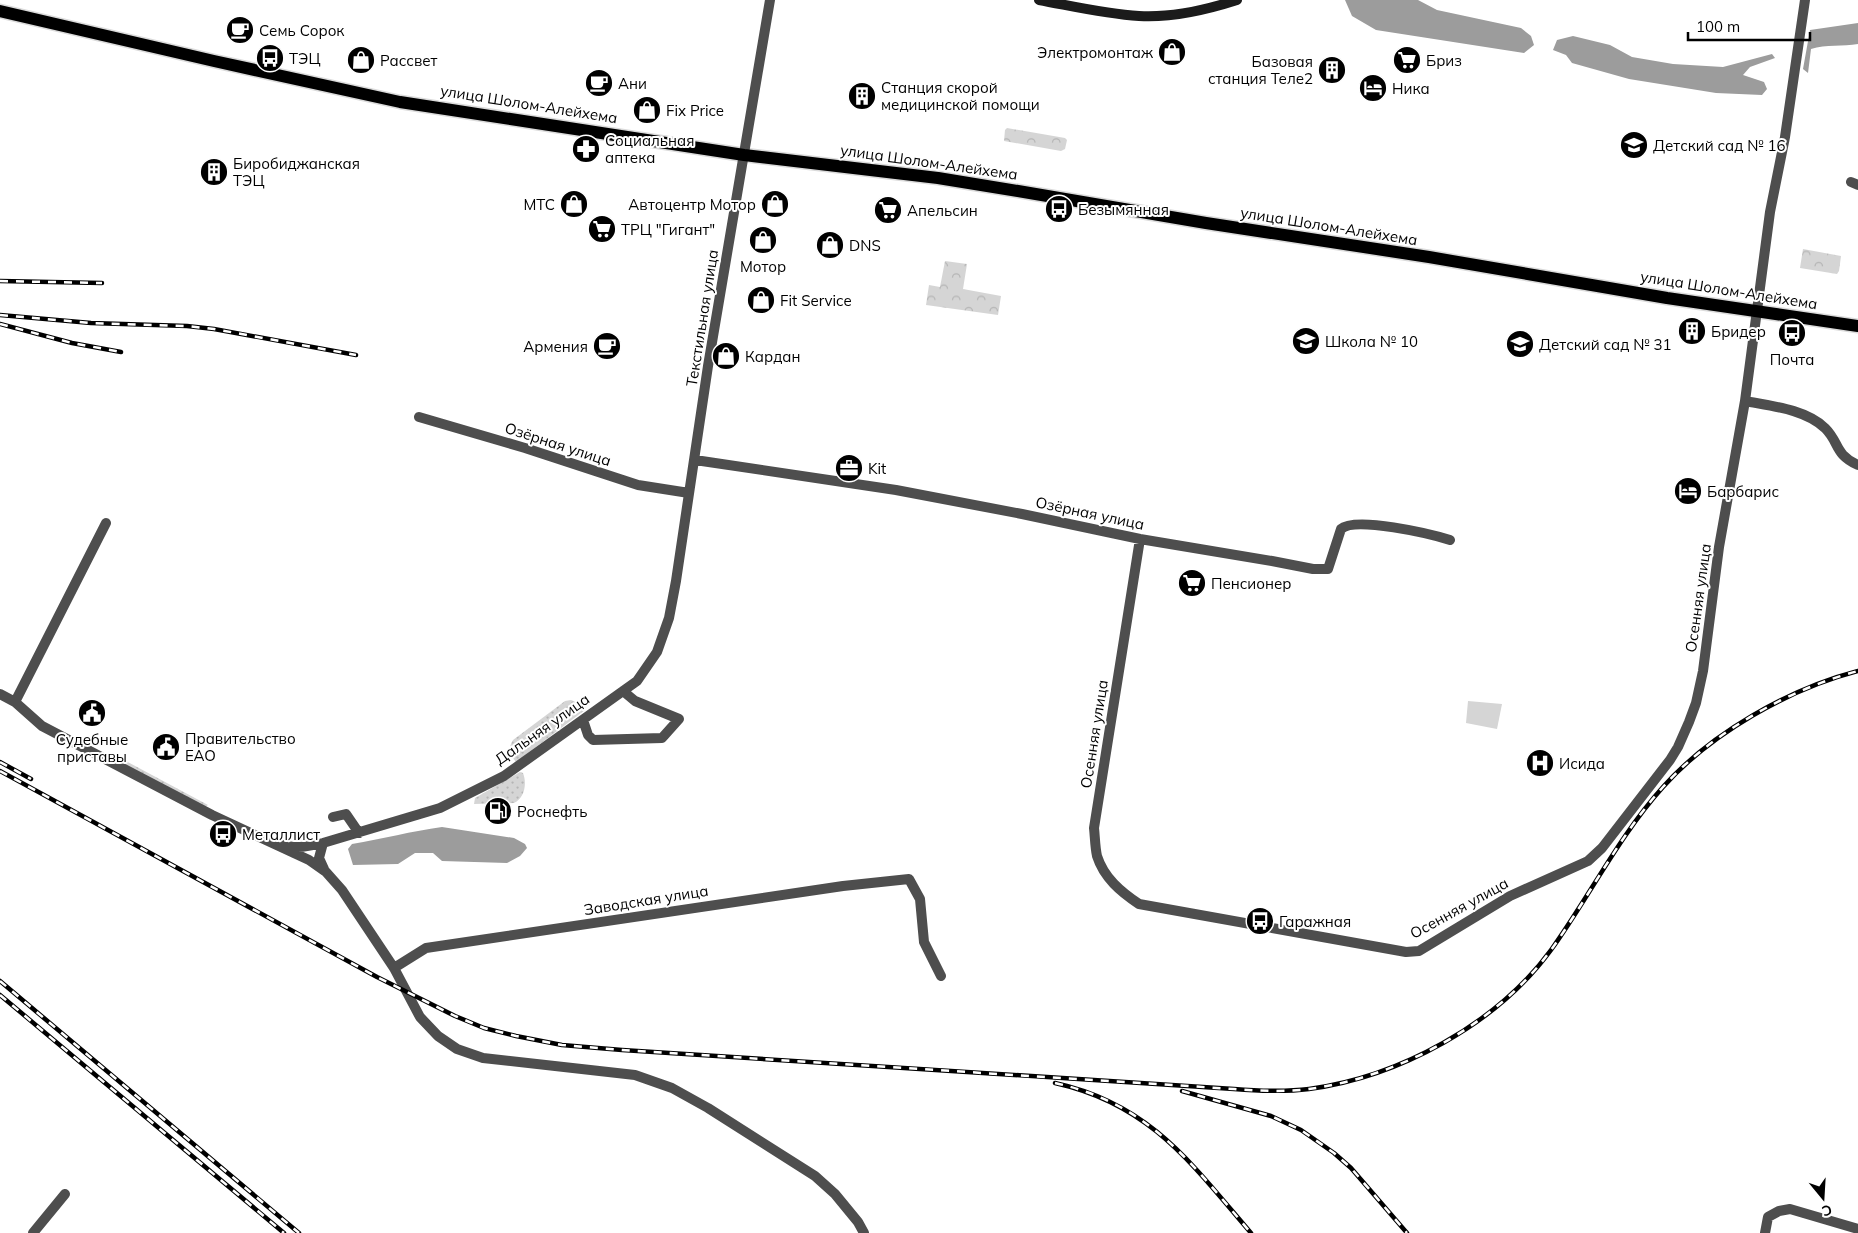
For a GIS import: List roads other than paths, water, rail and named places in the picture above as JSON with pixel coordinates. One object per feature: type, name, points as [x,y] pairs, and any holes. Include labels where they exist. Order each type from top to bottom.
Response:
[{"type":"main road","points":[[1040,0],[1114,13],[1160,16],[1208,9],[1237,0]]},
{"type":"main road","name":"улица Шолом-Алейхема","points":[[0,11],[400,102],[744,155],[938,178],[1018,190],[1197,222],[1429,257],[1668,298],[1858,326]]},
{"type":"street","name":"Текстильная улица","points":[[689,493],[708,366],[770,0]]},
{"type":"street","name":"Осенняя улица","points":[[1140,539],[1094,828],[1097,856],[1107,877],[1124,894],[1139,904],[1406,952],[1419,951],[1510,896],[1588,861],[1602,848],[1678,747],[1696,702],[1703,671],[1719,547],[1745,402],[1770,212],[1785,137],[1805,0]]},
{"type":"street","points":[[1745,402],[1784,409],[1812,419],[1826,429],[1843,457],[1858,465]]},
{"type":"street","name":"Озёрная улица","points":[[419,417],[525,448],[629,483],[689,493]]},
{"type":"street","name":"Озёрная улица","points":[[694,460],[905,492],[1140,539],[1321,570],[1328,569],[1341,529],[1347,525],[1368,525],[1419,531],[1450,540]]},
{"type":"street","name":"Дальняя улица","points":[[272,842],[294,848],[324,843],[440,808],[504,776],[638,681],[657,652],[669,618],[689,493]]},
{"type":"street","points":[[16,702],[106,523]]},
{"type":"street","points":[[584,720],[588,735],[593,740],[662,738],[679,719],[635,700],[623,691]]},
{"type":"street","points":[[0,694],[16,702],[42,726],[212,815],[309,860],[326,872],[342,890],[394,968],[413,1006],[424,1022],[438,1036],[457,1049],[483,1058],[635,1075],[672,1088],[708,1108],[815,1176],[835,1194],[858,1222],[864,1233]]},
{"type":"street","points":[[333,817],[346,814],[359,833]]},
{"type":"street","points":[[324,843],[319,858],[326,872]]},
{"type":"street","name":"Заводская улица","points":[[394,968],[426,948],[824,888],[909,879],[920,899],[924,942],[941,976]]},
{"type":"street","points":[[33,1233],[65,1194]]},
{"type":"street","points":[[1765,1233],[1768,1217],[1779,1211],[1790,1209],[1858,1229]]},
{"type":"railway","points":[[0,281],[102,283]]},
{"type":"railway","points":[[0,315],[91,323],[187,326],[214,329],[356,355]]},
{"type":"railway","points":[[0,324],[72,343],[121,352]]},
{"type":"railway","points":[[0,771],[377,977],[455,1016],[484,1028],[516,1036],[562,1045],[622,1050],[1243,1090],[1291,1091],[1343,1083],[1377,1073],[1444,1043],[1474,1023],[1503,1001],[1529,977],[1551,950],[1632,826],[1663,787],[1682,767],[1728,731],[1779,701],[1805,689],[1858,671]]},
{"type":"railway","points":[[0,762],[31,779]]},
{"type":"railway","points":[[0,981],[299,1233]]},
{"type":"railway","points":[[0,995],[284,1233]]},
{"type":"railway","points":[[1055,1083],[1088,1093],[1117,1105],[1143,1121],[1188,1160],[1251,1233]]},
{"type":"railway","points":[[1182,1091],[1271,1116],[1301,1130],[1334,1153],[1351,1168],[1407,1233]]},
{"type":"place","name":"Семь Сорок","points":[[240,30]]},
{"type":"place","name":"Электромонтаж","points":[[1172,52]]},
{"type":"place","name":"ТЭЦ","points":[[270,58]]},
{"type":"place","name":"Рассвет","points":[[361,60]]},
{"type":"place","name":"Бриз","points":[[1407,60]]},
{"type":"place","name":"Базовая станция Теле2","points":[[1332,70]]},
{"type":"place","name":"Ани","points":[[599,83]]},
{"type":"place","name":"Ника","points":[[1373,88]]},
{"type":"place","name":"Станция скорой медицинской помощи","points":[[862,96]]},
{"type":"place","name":"Fix Price","points":[[647,110]]},
{"type":"place","name":"Детский сад № 16","points":[[1634,145]]},
{"type":"place","name":"Социальная аптека","points":[[586,149]]},
{"type":"place","name":"Биробиджанская ТЭЦ","points":[[214,172]]},
{"type":"place","name":"МТС","points":[[574,204]]},
{"type":"place","name":"Автоцентр Мотор","points":[[775,204]]},
{"type":"place","name":"Безымянная","points":[[1059,209]]},
{"type":"place","name":"Апельсин","points":[[888,210]]},
{"type":"place","name":"ТРЦ \"Гигант\"","points":[[602,229]]},
{"type":"place","name":"Мотор","points":[[763,240]]},
{"type":"place","name":"DNS","points":[[830,245]]},
{"type":"place","name":"Fit Service","points":[[761,300]]},
{"type":"place","name":"Бридер","points":[[1692,331]]},
{"type":"place","name":"Почта","points":[[1792,333]]},
{"type":"place","name":"Школа № 10","points":[[1306,341]]},
{"type":"place","name":"Детский сад № 31","points":[[1520,344]]},
{"type":"place","name":"Армения","points":[[607,346]]},
{"type":"place","name":"Кардан","points":[[726,356]]},
{"type":"place","name":"Kit","points":[[849,468]]},
{"type":"place","name":"Барбарис","points":[[1688,491]]},
{"type":"place","name":"Пенсионер","points":[[1192,583]]},
{"type":"place","name":"Судебные приставы","points":[[92,713]]},
{"type":"place","name":"Правительство ЕАО","points":[[166,747]]},
{"type":"place","name":"Исида","points":[[1540,763]]},
{"type":"place","name":"Роснефть","points":[[498,811]]},
{"type":"place","name":"Металлист","points":[[223,834]]},
{"type":"place","name":"Гаражная","points":[[1260,921]]}]
